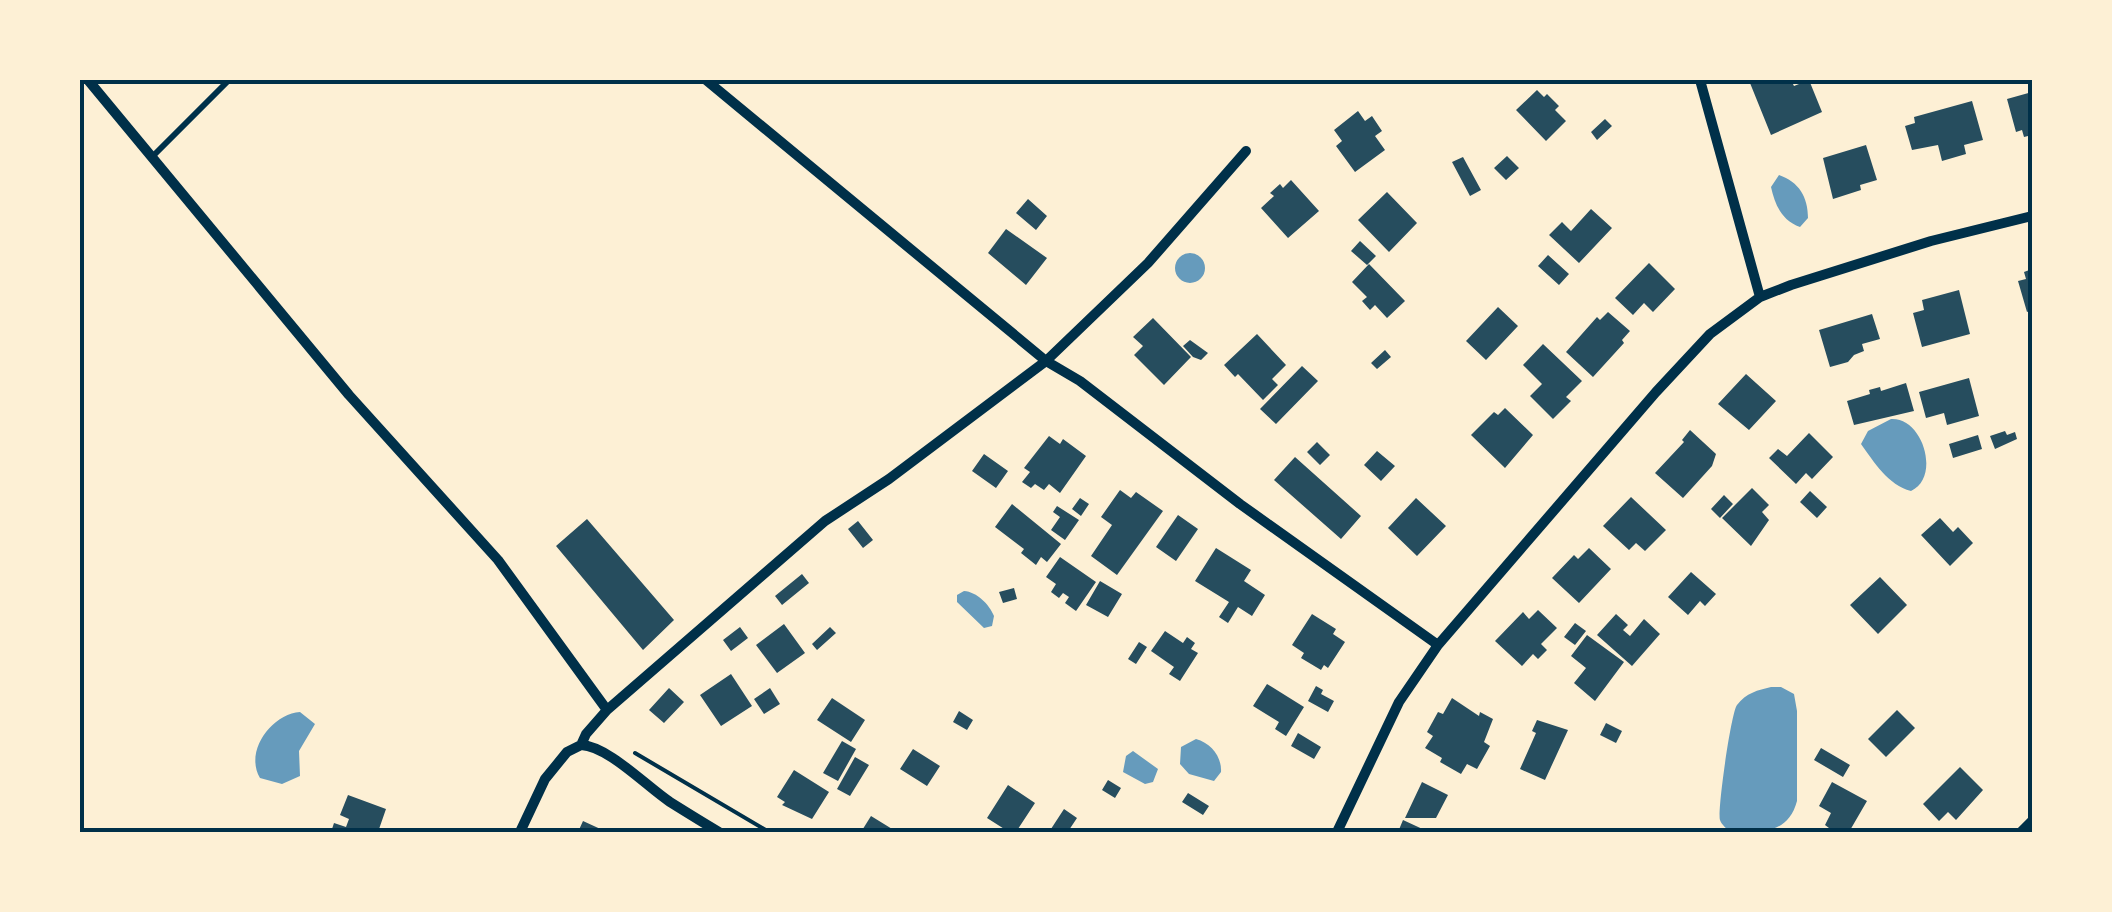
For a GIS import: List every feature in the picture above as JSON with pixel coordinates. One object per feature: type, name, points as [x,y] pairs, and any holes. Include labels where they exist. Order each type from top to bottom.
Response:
[{"type":"street","points":[[88,80],[349,395],[498,560],[607,710]]},
{"type":"street","points":[[706,80],[1046,360],[1080,381],[1240,504],[1438,645]]},
{"type":"street","points":[[1700,80],[1760,297]]},
{"type":"street","points":[[581,745],[607,710],[825,521],[889,479],[1046,360],[1148,264],[1246,151]]},
{"type":"street","points":[[1338,832],[1399,702],[1438,645],[1710,334],[1760,297],[1931,241],[2032,216]]},
{"type":"street","points":[[520,832],[545,779],[567,752],[581,745],[592,746],[718,832]]},
{"type":"street","points":[[2021,832],[2032,820]]},
{"type":"lane","points":[[153,156],[229,80]]},
{"type":"path","points":[[620,765],[633,751],[769,832]]},
{"type":"water","points":[[1779,175],[1797,186],[1804,197],[1808,218],[1800,227],[1780,212],[1775,200],[1771,187]]},
{"type":"water","points":[[1190,253],[1201,257],[1205,268],[1201,279],[1190,283],[1179,279],[1175,268],[1179,257]]},
{"type":"water","points":[[1891,419],[1912,427],[1924,449],[1925,474],[1911,491],[1888,478],[1861,444],[1868,431]]},
{"type":"water","points":[[964,591],[978,596],[989,607],[994,616],[992,626],[984,628],[957,602],[957,595]]},
{"type":"water","points":[[1771,687],[1794,694],[1797,801],[1780,826],[1730,832],[1721,822],[1720,813],[1734,712],[1744,698]]},
{"type":"water","points":[[300,712],[315,724],[299,751],[300,776],[282,784],[260,778],[256,757],[264,736],[280,719]]},
{"type":"water","points":[[1196,739],[1211,747],[1217,756],[1221,772],[1214,781],[1189,774],[1180,764],[1181,747]]},
{"type":"water","points":[[1133,751],[1158,769],[1153,782],[1145,784],[1123,772],[1126,756]]},
{"type":"building","points":[[1791,80],[1794,86],[1809,80],[1822,112],[1771,135],[1750,83]]},
{"type":"building","points":[[1537,90],[1559,106],[1555,110],[1566,121],[1546,141],[1516,110]]},
{"type":"building","points":[[2032,92],[2032,135],[2024,137],[2022,130],[2016,132],[2007,99]]},
{"type":"building","points":[[1972,101],[1983,140],[1964,145],[1966,154],[1942,161],[1938,145],[1912,150],[1905,126],[1915,123],[1914,117]]},
{"type":"building","points":[[1358,111],[1365,121],[1372,116],[1382,131],[1375,136],[1385,150],[1355,172],[1336,146],[1342,141],[1334,130]]},
{"type":"building","points":[[1605,119],[1612,126],[1597,140],[1591,132]]},
{"type":"building","points":[[1866,145],[1877,180],[1833,199],[1823,158]]},
{"type":"building","points":[[1507,156],[1519,168],[1506,180],[1494,168]]},
{"type":"building","points":[[1463,157],[1481,190],[1470,196],[1452,162]]},
{"type":"building","points":[[1291,180],[1319,211],[1288,238],[1261,208],[1274,196],[1270,193]]},
{"type":"building","points":[[1387,192],[1417,223],[1389,252],[1358,220]]},
{"type":"building","points":[[1028,199],[1047,216],[1036,230],[1016,213]]},
{"type":"building","points":[[1591,209],[1612,228],[1579,263],[1549,235],[1562,222],[1571,231]]},
{"type":"building","points":[[1006,229],[1047,258],[1026,285],[988,253]]},
{"type":"building","points":[[1360,241],[1376,256],[1367,265],[1351,251]]},
{"type":"building","points":[[1548,255],[1569,274],[1559,285],[1538,266]]},
{"type":"building","points":[[1649,263],[1675,289],[1653,312],[1644,303],[1633,315],[1615,298]]},
{"type":"building","points":[[1369,264],[1405,301],[1387,318],[1375,305],[1370,310],[1362,301],[1367,297],[1352,282]]},
{"type":"building","points":[[2032,269],[2032,310],[2027,312],[2018,281],[2026,279],[2024,272]]},
{"type":"building","points":[[1959,290],[1970,334],[1922,347],[1913,313],[1924,310],[1922,300]]},
{"type":"building","points":[[1498,307],[1518,326],[1486,360],[1466,341]]},
{"type":"building","points":[[1608,312],[1630,331],[1593,377],[1566,352],[1597,317],[1600,320]]},
{"type":"building","points":[[1872,314],[1880,339],[1862,344],[1864,351],[1848,362],[1830,367],[1819,330]]},
{"type":"building","points":[[1153,318],[1191,357],[1164,385],[1134,355],[1143,346],[1133,337]]},
{"type":"building","points":[[1257,334],[1286,365],[1272,379],[1278,385],[1263,400],[1224,365]]},
{"type":"building","points":[[1190,340],[1208,353],[1201,360],[1183,346]]},
{"type":"building","points":[[1543,344],[1582,381],[1566,397],[1571,401],[1553,419],[1530,396],[1542,384],[1523,365]]},
{"type":"building","points":[[1385,350],[1391,357],[1377,369],[1371,363]]},
{"type":"building","points":[[1302,366],[1318,381],[1276,424],[1260,409]]},
{"type":"building","points":[[1746,374],[1776,401],[1749,430],[1718,404]]},
{"type":"building","points":[[1969,378],[1979,416],[1947,425],[1944,413],[1926,418],[1919,392]]},
{"type":"building","points":[[1906,383],[1914,411],[1854,425],[1847,401],[1870,394],[1869,390],[1880,387],[1881,391]]},
{"type":"building","points":[[1505,408],[1533,435],[1505,468],[1471,435],[1494,412],[1498,415]]},
{"type":"building","points":[[1690,430],[1716,454],[1712,466],[1683,498],[1655,473]]},
{"type":"building","points":[[2005,431],[2007,435],[2015,432],[2017,439],[1995,449],[1990,436]]},
{"type":"building","points":[[1809,433],[1833,457],[1812,479],[1806,473],[1796,484],[1769,458],[1778,449],[1787,456]]},
{"type":"building","points":[[1978,435],[1982,449],[1953,458],[1949,444]]},
{"type":"building","points":[[1049,436],[1060,444],[1063,439],[1086,456],[1060,493],[1049,484],[1044,490],[1022,482],[1030,472],[1024,468]]},
{"type":"building","points":[[1317,442],[1330,455],[1320,465],[1307,452]]},
{"type":"building","points":[[1377,451],[1395,466],[1381,481],[1364,465]]},
{"type":"building","points":[[984,454],[1008,471],[996,488],[972,471]]},
{"type":"building","points":[[1295,457],[1361,516],[1341,539],[1274,480]]},
{"type":"building","points":[[1752,488],[1769,505],[1762,512],[1769,520],[1751,546],[1722,518]]},
{"type":"building","points":[[1120,490],[1131,498],[1136,492],[1163,511],[1117,575],[1091,556],[1112,525],[1101,517]]},
{"type":"building","points":[[1810,491],[1827,507],[1817,518],[1800,502]]},
{"type":"building","points":[[1724,495],[1733,504],[1720,518],[1711,509]]},
{"type":"building","points":[[1631,497],[1666,530],[1645,551],[1636,543],[1629,550],[1603,526]]},
{"type":"building","points":[[1080,498],[1089,504],[1081,516],[1072,509]]},
{"type":"building","points":[[1416,498],[1446,526],[1417,556],[1388,528]]},
{"type":"building","points":[[1012,504],[1061,544],[1047,562],[1041,557],[1036,565],[1021,553],[1024,549],[995,527]]},
{"type":"building","points":[[1057,506],[1079,520],[1065,540],[1051,530],[1060,517],[1053,512]]},
{"type":"building","points":[[1178,515],[1198,529],[1176,561],[1156,547]]},
{"type":"building","points":[[1940,518],[1953,532],[1958,527],[1973,543],[1950,566],[1921,535]]},
{"type":"building","points":[[587,519],[674,620],[643,650],[556,546]]},
{"type":"building","points":[[858,521],[873,540],[863,548],[848,529]]},
{"type":"building","points":[[1216,548],[1251,570],[1244,581],[1265,595],[1252,616],[1238,607],[1228,623],[1219,617],[1229,602],[1195,581]]},
{"type":"building","points":[[1589,548],[1611,569],[1579,603],[1552,578],[1574,555],[1578,559]]},
{"type":"building","points":[[1060,557],[1096,582],[1076,611],[1065,603],[1069,597],[1063,593],[1059,598],[1051,592],[1056,584],[1046,577]]},
{"type":"building","points":[[1691,572],[1716,594],[1705,606],[1700,601],[1688,615],[1668,597]]},
{"type":"building","points":[[802,574],[809,583],[782,605],[775,596]]},
{"type":"building","points":[[1880,577],[1907,605],[1878,634],[1850,605]]},
{"type":"building","points":[[1100,581],[1122,594],[1108,617],[1086,605]]},
{"type":"building","points":[[1014,588],[1017,599],[1003,603],[999,592]]},
{"type":"building","points":[[1538,610],[1557,628],[1541,644],[1547,650],[1538,659],[1533,654],[1522,666],[1495,641],[1523,612],[1529,619]]},
{"type":"building","points":[[1312,614],[1336,629],[1333,634],[1345,642],[1328,668],[1324,665],[1321,670],[1301,658],[1304,653],[1292,645]]},
{"type":"building","points":[[1616,614],[1628,625],[1623,630],[1630,636],[1644,619],[1660,634],[1632,666],[1597,635]]},
{"type":"building","points":[[1575,623],[1586,631],[1575,645],[1564,637]]},
{"type":"building","points":[[784,624],[805,653],[777,673],[756,645]]},
{"type":"building","points":[[740,627],[748,638],[731,651],[723,640]]},
{"type":"building","points":[[830,627],[836,633],[817,650],[812,644]]},
{"type":"building","points":[[1165,631],[1183,643],[1187,637],[1195,643],[1191,649],[1198,653],[1180,681],[1169,674],[1174,667],[1151,651]]},
{"type":"building","points":[[1587,635],[1624,662],[1595,701],[1574,683],[1586,668],[1571,656]]},
{"type":"building","points":[[1139,642],[1147,647],[1136,664],[1128,659]]},
{"type":"building","points":[[731,674],[752,706],[721,726],[700,695]]},
{"type":"building","points":[[1267,684],[1304,707],[1286,736],[1275,729],[1279,722],[1253,706]]},
{"type":"building","points":[[1316,686],[1334,701],[1328,712],[1308,701]]},
{"type":"building","points":[[669,688],[684,702],[664,723],[649,710]]},
{"type":"building","points":[[770,688],[780,704],[764,714],[754,699]]},
{"type":"building","points":[[832,698],[865,720],[851,742],[817,720]]},
{"type":"building","points":[[1452,698],[1479,716],[1480,712],[1493,719],[1484,742],[1490,746],[1477,769],[1467,764],[1461,774],[1425,748],[1433,736],[1427,732]]},
{"type":"building","points":[[1897,710],[1915,728],[1886,757],[1868,739]]},
{"type":"building","points":[[959,711],[973,720],[967,730],[953,722]]},
{"type":"building","points":[[1537,720],[1568,730],[1545,780],[1520,769],[1536,733],[1532,731]]},
{"type":"building","points":[[1606,723],[1622,731],[1616,743],[1600,735]]},
{"type":"building","points":[[1298,733],[1321,747],[1314,759],[1291,746]]},
{"type":"building","points":[[842,741],[856,749],[838,781],[823,773]]},
{"type":"building","points":[[1821,748],[1850,765],[1843,777],[1814,760]]},
{"type":"building","points":[[913,749],[940,766],[927,786],[900,769]]},
{"type":"building","points":[[855,757],[869,765],[850,796],[837,789]]},
{"type":"building","points":[[1960,767],[1983,790],[1956,820],[1948,812],[1939,821],[1923,804]]},
{"type":"building","points":[[794,770],[829,792],[812,819],[782,805],[785,802],[777,797]]},
{"type":"building","points":[[1108,780],[1121,788],[1115,798],[1102,790]]},
{"type":"building","points":[[1422,782],[1448,795],[1436,818],[1405,818]]},
{"type":"building","points":[[1832,782],[1867,801],[1849,832],[1827,832],[1829,828],[1825,825],[1831,813],[1819,806]]},
{"type":"building","points":[[1008,785],[1035,803],[1016,832],[1009,832],[987,818]]},
{"type":"building","points":[[1188,793],[1209,806],[1203,815],[1182,802]]},
{"type":"building","points":[[348,795],[386,809],[378,832],[331,832],[334,823],[346,827],[349,819],[340,815]]},
{"type":"building","points":[[1064,809],[1077,818],[1069,830],[1073,832],[1049,832]]},
{"type":"building","points":[[871,816],[897,832],[861,832]]},
{"type":"building","points":[[1403,820],[1429,832],[1398,832]]},
{"type":"building","points":[[583,821],[607,832],[578,832]]}]
